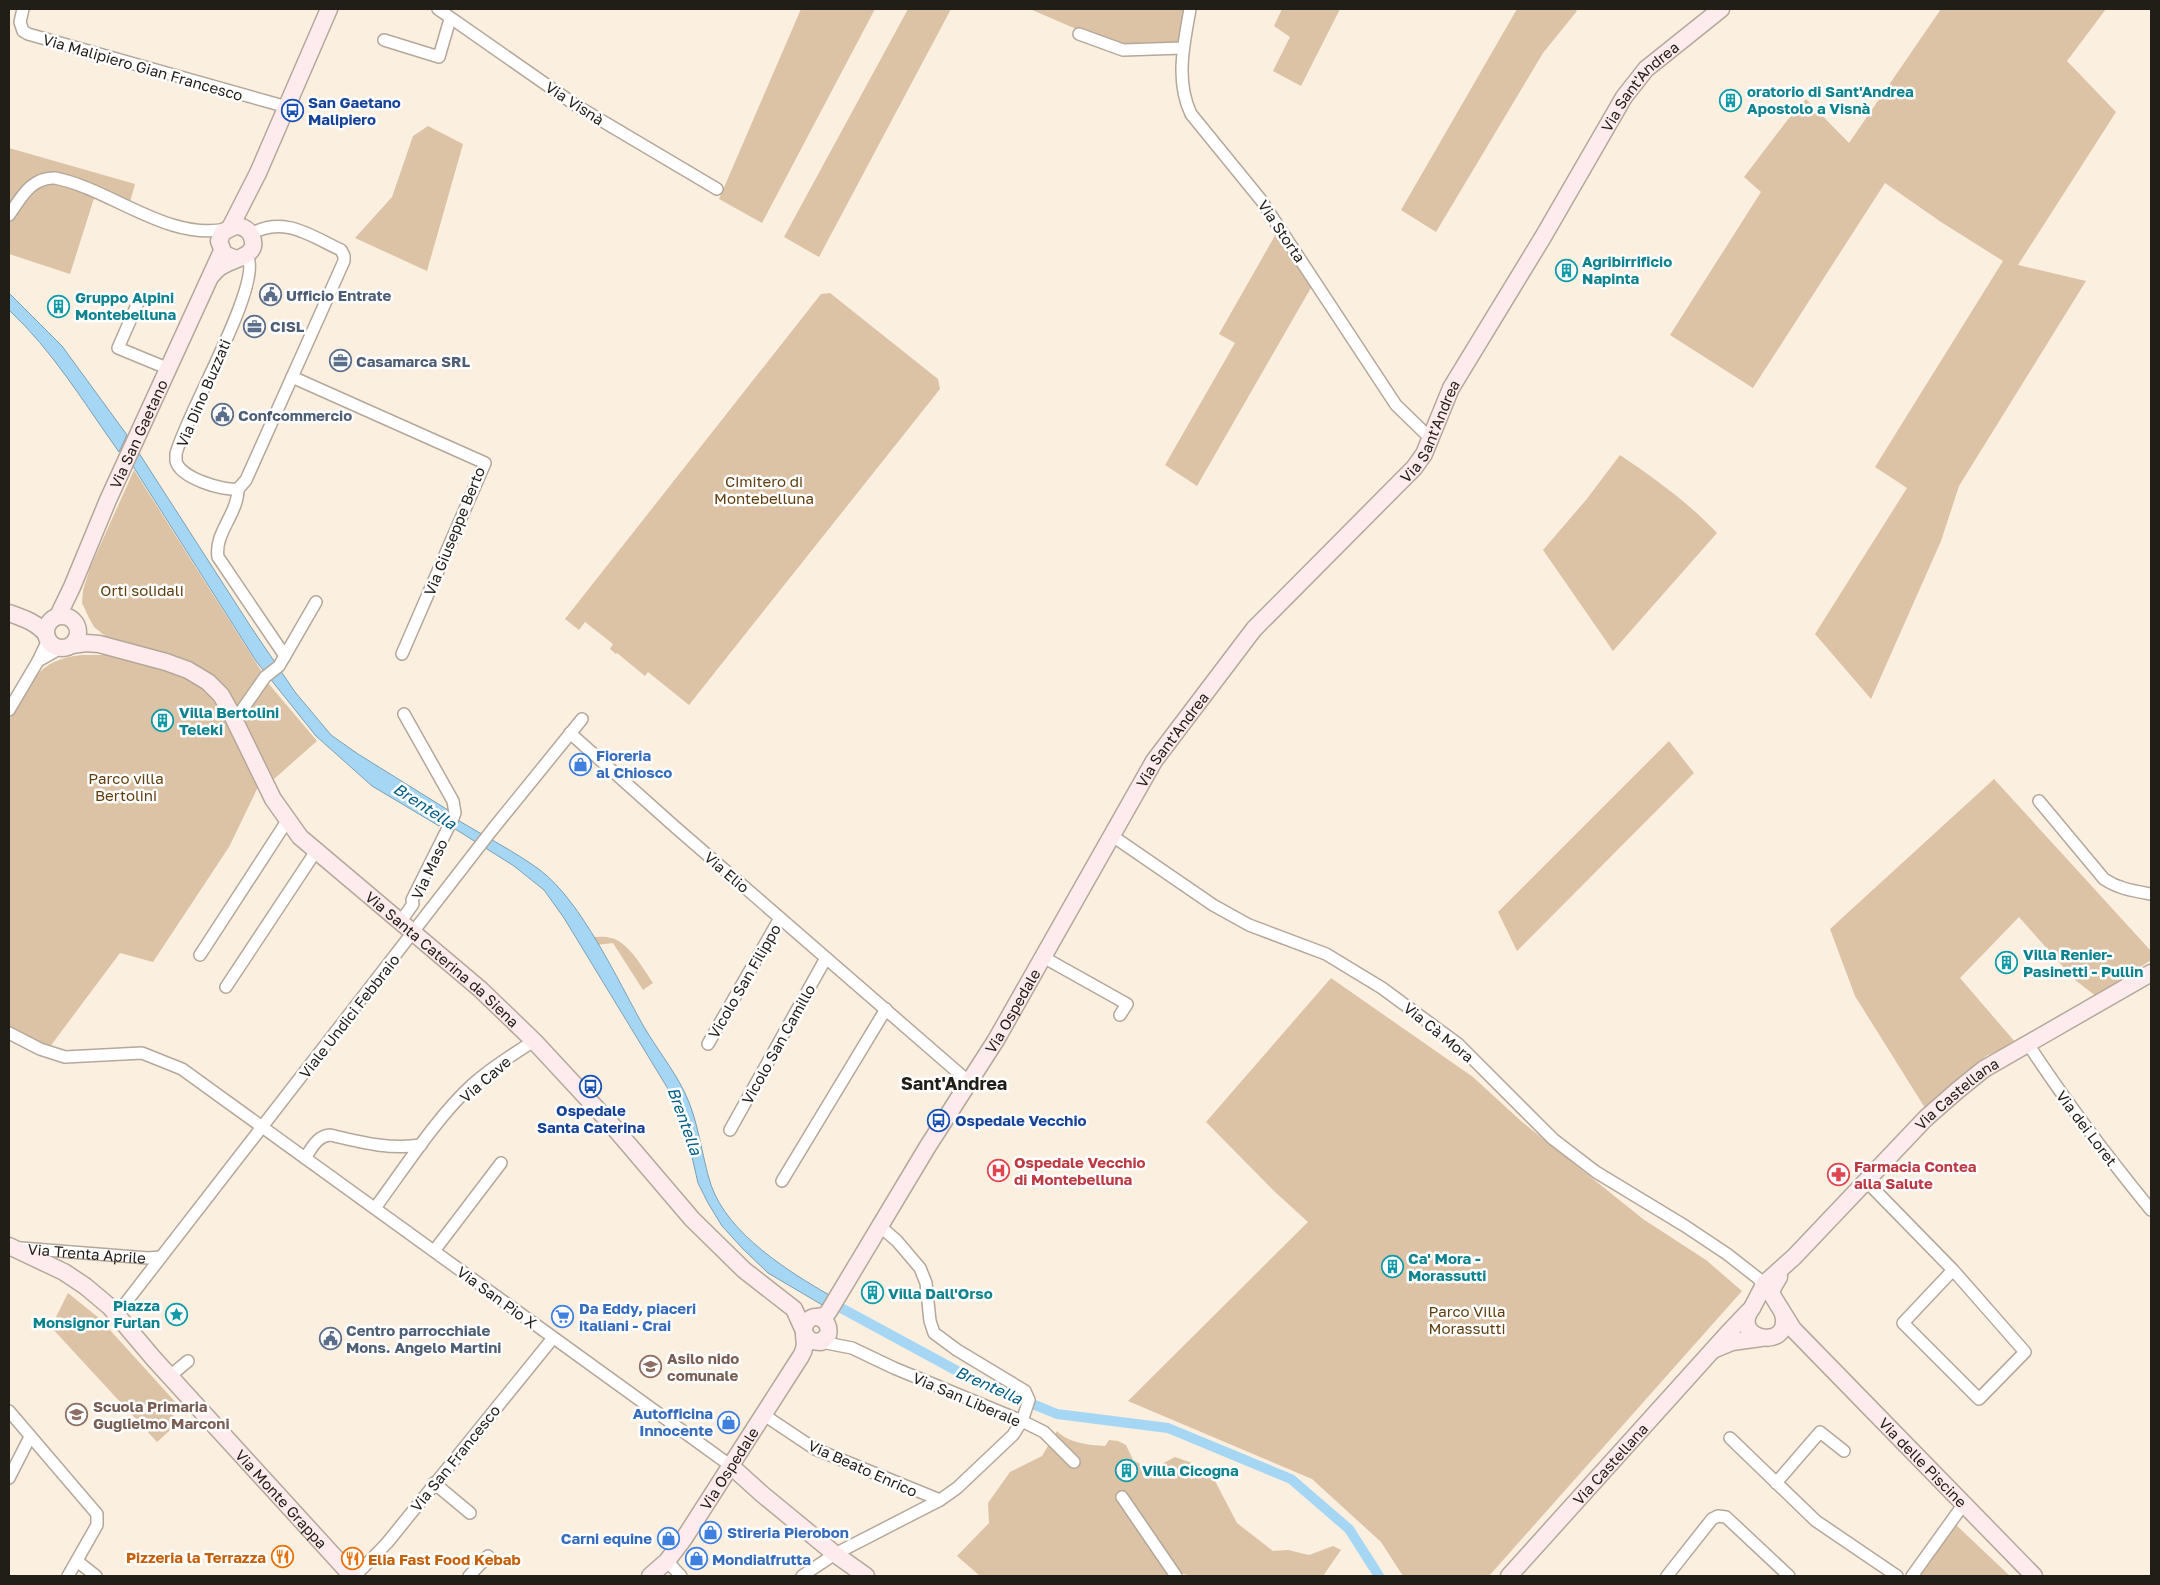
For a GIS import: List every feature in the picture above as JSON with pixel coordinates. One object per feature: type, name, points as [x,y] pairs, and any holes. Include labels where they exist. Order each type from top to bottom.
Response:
[{"type":"street","name":"Via Malipiero Gian Francesco","points":[[23,9],[20,22],[21,28],[28,34],[287,107]]},
{"type":"street","name":"Via San Gaetano","points":[[61,632],[72,587],[108,500],[169,369],[221,248],[220,236],[229,228],[254,180],[329,9]]},
{"type":"street","name":"Via Visnà","points":[[438,9],[577,106],[717,189]]},
{"type":"street","name":"Via Storta","points":[[1190,9],[1183,48],[1182,90],[1191,114],[1261,200],[1396,406],[1430,438]]},
{"type":"street","name":"Via Sant'Andrea","points":[[1111,835],[1154,761],[1254,629],[1414,468],[1430,438],[1451,388],[1544,237],[1624,97],[1646,69],[1721,9]]},
{"type":"street","points":[[384,40],[439,57],[450,19]]},
{"type":"street","points":[[1079,34],[1123,50],[1183,48]]},
{"type":"street","points":[[9,215],[34,183],[44,178],[54,178],[177,226],[209,235],[228,257],[242,258]]},
{"type":"street","name":"Via San Gaetano","points":[[206,283],[221,266],[242,258],[253,247],[248,200],[254,180]]},
{"type":"street","points":[[199,231],[240,226],[250,232],[263,226],[288,226],[341,250],[344,256],[246,480],[238,489],[236,506],[218,544],[218,557],[285,656]]},
{"type":"street","name":"Via Dino Buzzati","points":[[238,489],[228,490],[219,488],[186,474],[176,462],[176,454],[242,302],[251,266],[242,258]]},
{"type":"street","points":[[140,298],[118,348],[169,369]]},
{"type":"street","name":"Via Giuseppe Berto","points":[[292,377],[484,462],[402,654]]},
{"type":"street","points":[[235,720],[265,677],[278,666],[285,656],[316,602]]},
{"type":"street","name":"Via Santa Caterina da Siena","points":[[9,613],[86,643],[99,644],[166,662],[188,670],[208,682],[221,695],[273,799],[287,821],[316,851],[480,988],[534,1041],[611,1124],[692,1219],[744,1270],[785,1301],[795,1311],[812,1337]]},
{"type":"street","points":[[9,710],[38,661],[61,632]]},
{"type":"street","name":"Via Maso","points":[[401,921],[413,904],[412,900],[426,869],[455,815],[453,801],[404,714]]},
{"type":"street","name":"Viale Undici Febbraio","points":[[116,1312],[124,1305],[488,836],[582,719]]},
{"type":"street","name":"Via Elio","points":[[570,733],[969,1082]]},
{"type":"street","points":[[2039,801],[2104,879],[2128,890],[2151,894]]},
{"type":"street","points":[[200,955],[287,821]]},
{"type":"street","name":"Via Cà Mora","points":[[1111,835],[1213,905],[1249,925],[1326,954],[1390,994],[1458,1044],[1553,1139],[1596,1172],[1727,1254],[1759,1279],[1764,1286]]},
{"type":"street","name":"Via Ospedale","points":[[650,1576],[667,1561],[683,1540],[764,1415],[806,1345],[812,1337],[828,1335],[826,1316],[996,1040],[1111,835]]},
{"type":"street","points":[[226,987],[316,851]]},
{"type":"street","name":"Vicolo San Filippo","points":[[708,1044],[780,918]]},
{"type":"street","points":[[1043,957],[1127,1004],[1120,1015]]},
{"type":"street","name":"Vicolo San Camillo","points":[[730,1130],[826,958]]},
{"type":"street","name":"Via Castellana","points":[[1509,1576],[1738,1321],[1751,1310],[1764,1286],[1926,1118],[1984,1069],[2151,973]]},
{"type":"street","points":[[782,1181],[886,1010]]},
{"type":"street","name":"Via San Pio X","points":[[9,1033],[40,1050],[65,1057],[131,1052],[154,1056],[182,1069],[731,1466]]},
{"type":"street","name":"Via Cave","points":[[375,1208],[421,1145],[472,1086],[507,1058],[534,1041]]},
{"type":"street","name":"Via dei Loret","points":[[2028,1044],[2103,1152],[2151,1210]]},
{"type":"street","points":[[305,1158],[317,1140],[324,1135],[388,1146],[408,1147],[421,1145]]},
{"type":"street","points":[[434,1251],[501,1163]]},
{"type":"street","points":[[1866,1181],[1953,1270],[2025,1352],[1979,1399],[1904,1323],[1953,1270]]},
{"type":"street","points":[[802,1576],[835,1554],[940,1500],[957,1488],[1013,1435],[1022,1421],[1029,1400],[1025,1391],[957,1350],[934,1333],[930,1321],[926,1283],[920,1268],[897,1241],[881,1227]]},
{"type":"street","name":"Via Trenta Aprile","points":[[11,1247],[148,1258],[161,1257]]},
{"type":"street","name":"Via Trenta Aprile","points":[[11,1247],[71,1276],[91,1291],[116,1312],[170,1376]]},
{"type":"street","name":"Via Castellana","points":[[1780,1311],[1772,1297],[1772,1289],[1794,1257]]},
{"type":"street","name":"Via Santa Caterina da Siena","points":[[785,1301],[826,1316]]},
{"type":"street","points":[[1763,1302],[1771,1303],[1780,1311],[1784,1322],[1782,1329],[1773,1337],[1763,1338],[1754,1334],[1749,1328],[1747,1320],[1751,1310],[1763,1302]]},
{"type":"street","name":"Via delle Piscine","points":[[1780,1311],[1793,1329],[2034,1576]]},
{"type":"street","points":[[812,1337],[808,1320],[826,1316]]},
{"type":"street","name":"Via San Liberale","points":[[826,1316],[852,1348]]},
{"type":"street","name":"Via San Liberale","points":[[812,1337],[852,1348],[900,1371],[1022,1421],[1044,1432],[1074,1462]]},
{"type":"street","name":"Via San Francesco","points":[[354,1576],[387,1543],[553,1338]]},
{"type":"street","name":"Via Castellana","points":[[1711,1352],[1732,1342],[1763,1338]]},
{"type":"street","name":"Via delle Piscine","points":[[1763,1338],[1794,1341],[1805,1344],[1813,1349]]},
{"type":"street","points":[[170,1376],[188,1361]]},
{"type":"street","name":"Via Monte Grappa","points":[[170,1376],[354,1576]]},
{"type":"street","points":[[9,1411],[97,1514],[98,1525],[68,1576]]},
{"type":"street","name":"Via Beato Enrico","points":[[764,1415],[815,1449],[940,1500]]},
{"type":"street","points":[[1776,1483],[1820,1432],[1844,1451]]},
{"type":"street","points":[[9,1478],[30,1437]]},
{"type":"street","points":[[1730,1438],[1816,1521],[1897,1576]]},
{"type":"street","points":[[731,1466],[835,1554],[866,1576]]},
{"type":"street","points":[[434,1483],[470,1513]]},
{"type":"street","points":[[1122,1497],[1176,1576]]},
{"type":"street","points":[[1912,1576],[1963,1505]]},
{"type":"street","points":[[1667,1576],[1712,1519],[1721,1516],[1726,1517],[1783,1574]]},
{"type":"street","points":[[469,1576],[488,1556]]},
{"type":"street","points":[[77,1561],[96,1576]]},
{"type":"street","points":[[667,1561],[681,1576]]},
{"type":"green space","points":[[801,9],[875,9],[762,223],[719,199]]},
{"type":"green space","points":[[908,9],[951,9],[819,257],[784,237]]},
{"type":"green space","points":[[1030,9],[1184,9],[1179,42],[1125,45],[1083,32]]},
{"type":"green space","points":[[1282,9],[1340,9],[1301,86],[1273,71],[1290,37],[1274,26]]},
{"type":"green space","points":[[1517,9],[1574,9],[1577,11],[1543,53],[1436,232],[1401,210]]},
{"type":"green space","points":[[1941,9],[2106,9],[2067,61],[2116,112],[2018,265],[2086,281],[1959,486],[1941,541],[1871,699],[1815,634],[1907,488],[1875,467],[2003,261],[1941,222],[1885,183],[1753,388],[1670,335],[1761,192],[1744,177],[1786,122],[1806,99],[1849,143]]},
{"type":"green space","points":[[428,126],[463,144],[427,271],[355,238],[392,197],[413,136]]},
{"type":"green space","points":[[9,148],[135,184],[130,202],[96,192],[70,274],[9,254]]},
{"type":"green space","points":[[1277,232],[1312,286],[1197,486],[1165,465],[1235,343],[1219,334]]},
{"type":"green space","name":"Cimitero di Montebelluna","points":[[830,293],[938,379],[940,389],[689,705],[648,672],[645,676],[616,654],[610,649],[613,644],[585,622],[579,630],[565,619],[821,294]]},
{"type":"green space","points":[[1620,455],[1671,491],[1717,533],[1613,651],[1543,550],[1586,500]]},
{"type":"green space","name":"Orti solidali","points":[[134,470],[262,672],[237,709],[201,669],[184,659],[109,639],[94,627],[82,603],[83,590],[90,568]]},
{"type":"green space","name":"Parco villa Bertolini","points":[[111,655],[180,672],[209,693],[236,740],[258,787],[229,847],[153,962],[120,953],[49,1048],[9,1028],[9,720],[36,676],[55,662],[67,657]]},
{"type":"green space","points":[[268,683],[317,741],[274,779],[242,718]]},
{"type":"green space","points":[[1669,741],[1694,773],[1517,951],[1498,912]]},
{"type":"green space","points":[[1994,779],[2151,951],[2151,960],[2096,996],[2075,980],[2019,917],[1960,978],[2016,1043],[1986,1056],[1925,1108],[1855,996],[1830,929]]},
{"type":"green space","points":[[592,937],[609,937],[623,944],[635,957],[653,983],[643,990],[613,943],[596,945]]},
{"type":"green space","name":"Parco Villa Morassutti","points":[[1331,978],[1473,1077],[1521,1121],[1643,1219],[1706,1260],[1742,1291],[1489,1576],[1403,1576],[1381,1542],[1312,1479],[1128,1401],[1308,1222],[1275,1192],[1206,1122]]},
{"type":"green space","points":[[68,1293],[99,1318],[179,1406],[172,1414],[179,1422],[157,1442],[51,1327]]},
{"type":"green space","points":[[1057,1431],[1073,1441],[1086,1444],[1105,1446],[1109,1440],[1118,1441],[1126,1445],[1133,1460],[1145,1467],[1158,1466],[1175,1457],[1192,1463],[1214,1479],[1237,1523],[1273,1551],[1288,1550],[1309,1555],[1333,1546],[1341,1550],[1323,1576],[1190,1576],[1181,1573],[1176,1576],[980,1576],[957,1556],[989,1523],[988,1503],[1010,1472],[1042,1456]]},
{"type":"green space","points":[[1955,1524],[2010,1576],[1918,1576]]},
{"type":"water","points":[[9,293],[62,346],[127,435],[119,452],[54,360],[9,310]]},
{"type":"water","points":[[137,450],[295,692],[331,735],[448,810],[439,826],[372,786],[316,736],[256,661],[131,463]]},
{"type":"water","points":[[456,819],[540,870],[570,902],[598,943],[644,1027],[684,1091],[693,1114],[711,1185],[719,1203],[731,1220],[762,1250],[831,1296],[824,1306],[768,1273],[722,1226],[698,1183],[685,1126],[676,1102],[564,918],[544,890],[514,866],[452,827]]},
{"type":"waterway","name":"Brentella","points":[[830,1302],[972,1379],[1057,1414],[1168,1428],[1291,1479],[1349,1529],[1379,1576]]},
{"type":"place","name":"oratorio di Sant'Andrea Apostolo a Visnà","points":[[1731,100]]},
{"type":"place","name":"San Gaetano Malipiero","points":[[292,111]]},
{"type":"place","name":"Agribirrificio Napinta","points":[[1566,270]]},
{"type":"place","name":"Ufficio Entrate","points":[[270,295]]},
{"type":"place","name":"Gruppo Alpini Montebelluna","points":[[59,306]]},
{"type":"place","name":"CISL","points":[[254,326]]},
{"type":"place","name":"Casamarca SRL","points":[[340,361]]},
{"type":"place","name":"Confcommercio","points":[[222,415]]},
{"type":"place","name":"Villa Bertolini Teleki","points":[[163,721]]},
{"type":"place","name":"Fioreria al Chiosco","points":[[580,764]]},
{"type":"place","name":"Villa Renier- Pasinetti - Pullin","points":[[2007,963]]},
{"type":"place","name":"Ospedale Santa Caterina","points":[[591,1087]]},
{"type":"place","name":"Ospedale Vecchio","points":[[939,1120]]},
{"type":"place","name":"Ospedale Vecchio di Montebelluna","points":[[998,1171]]},
{"type":"place","name":"Farmacia Contea alla Salute","points":[[1838,1175]]},
{"type":"place","name":"Ca' Mora - Morassutti","points":[[1392,1267]]},
{"type":"place","name":"Villa Dall'Orso","points":[[872,1293]]},
{"type":"place","name":"Piazza Monsignor Furlan","points":[[176,1314]]},
{"type":"place","name":"Da Eddy, piaceri italiani - Crai","points":[[563,1317]]},
{"type":"place","name":"Centro parrocchiale Mons. Angelo Martini","points":[[330,1339]]},
{"type":"place","name":"Asilo nido comunale","points":[[651,1367]]},
{"type":"place","name":"Scuola Primaria Guglielmo Marconi","points":[[77,1415]]},
{"type":"place","name":"Autofficina Innocente","points":[[729,1422]]},
{"type":"place","name":"Villa Cicogna","points":[[1126,1470]]},
{"type":"place","name":"Stireria Pierobon","points":[[711,1532]]},
{"type":"place","name":"Carni equine","points":[[668,1538]]},
{"type":"place","name":"Pizzeria la Terrazza","points":[[282,1557]]},
{"type":"place","name":"Elia Fast Food Kebab","points":[[352,1559]]},
{"type":"place","name":"Mondialfrutta","points":[[696,1559]]},
{"type":"district","name":"Sant'Andrea","points":[[954,1083]]}]
